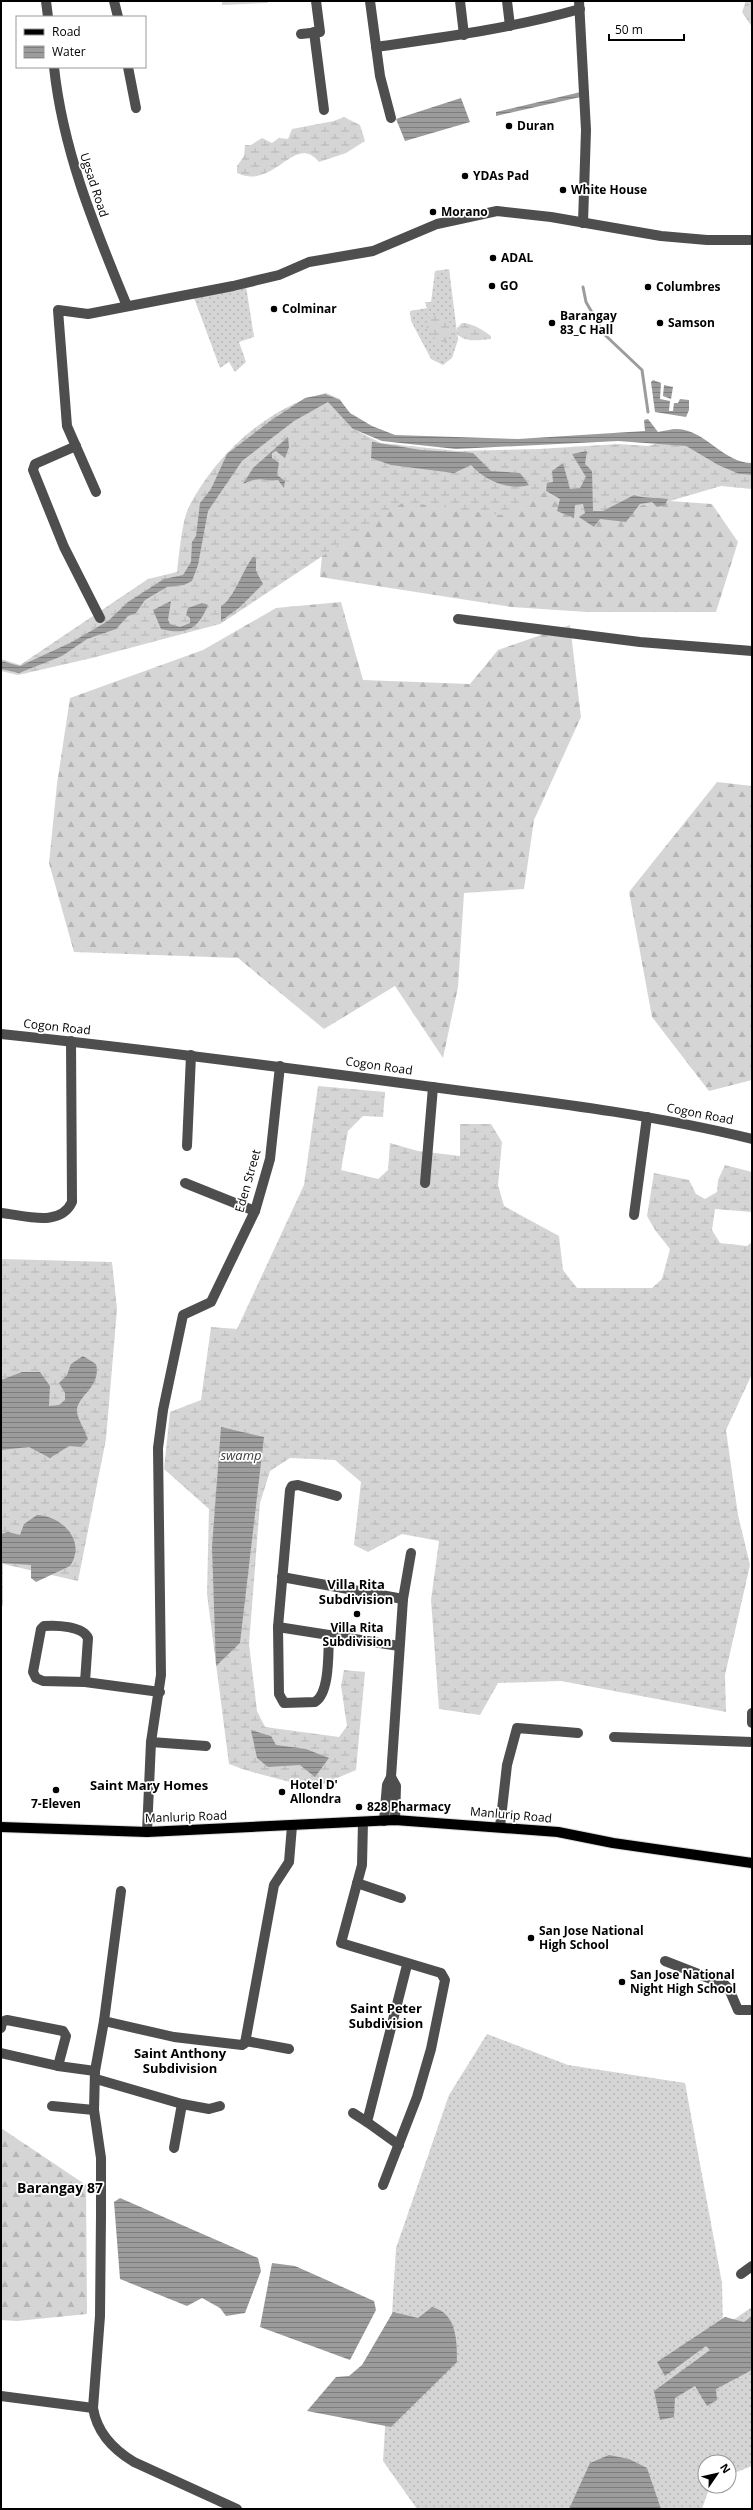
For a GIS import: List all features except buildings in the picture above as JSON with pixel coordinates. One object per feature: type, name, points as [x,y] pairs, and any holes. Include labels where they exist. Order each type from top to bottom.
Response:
[{"type":"main road","name":"Manlurip Road","points":[[1,1827],[147,1832],[390,1820],[558,1832],[614,1843],[752,1863]]},
{"type":"street","points":[[46,1],[48,16]]},
{"type":"street","points":[[114,1],[118,16]]},
{"type":"street","points":[[301,34],[320,32],[316,1]]},
{"type":"street","points":[[370,1],[380,76],[392,118]]},
{"type":"street","points":[[460,1],[464,35]]},
{"type":"street","points":[[507,1],[510,26]]},
{"type":"street","points":[[376,47],[464,35],[510,26],[580,5],[586,130],[583,223]]},
{"type":"street","points":[[314,32],[324,110]]},
{"type":"street","name":"Ugsad Road","points":[[54,68],[57,98],[67,142],[88,212],[126,306]]},
{"type":"street","points":[[128,68],[136,108]]},
{"type":"street","points":[[96,492],[67,426],[58,310],[88,314],[233,286],[279,275],[309,262],[366,253],[437,224],[497,211],[514,212],[692,240],[752,240]]},
{"type":"street","points":[[76,446],[35,464],[33,470],[64,547],[100,618]]},
{"type":"street","points":[[458,619],[640,642],[752,651]]},
{"type":"street","name":"Cogon Road","points":[[1,1034],[191,1055],[433,1087],[647,1117],[752,1138]]},
{"type":"street","points":[[1,1213],[56,1217],[68,1210],[72,1202],[71,1041]]},
{"type":"street","points":[[187,1146],[191,1055]]},
{"type":"street","name":"Eden Street","points":[[160,1692],[160,1544],[158,1495],[160,1433],[183,1315],[188,1311],[205,1306],[215,1295],[255,1211],[270,1159],[280,1066]]},
{"type":"street","points":[[425,1183],[433,1087]]},
{"type":"street","points":[[634,1214],[647,1117]]},
{"type":"street","points":[[185,1183],[255,1211]]},
{"type":"street","points":[[330,1636],[326,1683],[319,1700],[315,1702],[284,1703],[279,1694],[278,1627],[290,1490],[292,1486],[298,1485],[337,1496]]},
{"type":"street","points":[[390,1820],[387,1785],[391,1777],[403,1599],[411,1553]]},
{"type":"street","points":[[282,1577],[403,1599]]},
{"type":"street","points":[[85,1682],[88,1638],[86,1634],[80,1630],[44,1626],[41,1629],[33,1672],[36,1678],[43,1681],[85,1682],[160,1692],[151,1742],[147,1832]]},
{"type":"street","points":[[278,1627],[399,1646]]},
{"type":"street","points":[[752,1713],[752,1723]]},
{"type":"street","points":[[500,1827],[507,1765],[517,1728],[578,1733]]},
{"type":"street","points":[[614,1737],[752,1742]]},
{"type":"street","points":[[151,1742],[206,1746]]},
{"type":"street","points":[[363,1822],[362,1865],[341,1943],[407,1965],[441,1973],[446,1980],[431,2049],[417,2097],[383,2185]]},
{"type":"street","points":[[104,2021],[174,2037],[242,2045],[246,2041],[274,1885],[285,1871],[288,1862],[292,1826]]},
{"type":"street","points":[[357,1883],[401,1898]]},
{"type":"street","points":[[121,1892],[96,2075],[94,2110],[101,2158],[101,2224],[100,2316],[93,2408],[100,2429],[118,2452],[134,2462],[237,2509]]},
{"type":"street","points":[[666,1961],[724,1984],[729,1989],[738,2010],[752,2010]]},
{"type":"street","points":[[367,2122],[407,1965]]},
{"type":"street","points":[[1,2028],[2,2022],[7,2020],[63,2032],[66,2036],[58,2066]]},
{"type":"street","points":[[246,2041],[289,2049]]},
{"type":"street","points":[[1,2053],[96,2075],[182,2104],[209,2110],[220,2106]]},
{"type":"street","points":[[174,2148],[182,2104]]},
{"type":"street","points":[[52,2106],[94,2110]]},
{"type":"street","points":[[353,2113],[399,2145]]},
{"type":"street","points":[[741,2274],[752,2266]]},
{"type":"street","points":[[1,2396],[93,2408]]},
{"type":"green space","points":[[222,1],[267,1],[268,3],[222,5]]},
{"type":"green space","points":[[746,1],[752,1],[752,27],[742,12]]},
{"type":"green space","points":[[344,117],[360,125],[365,141],[346,153],[319,162],[310,155],[301,154],[292,157],[273,170],[262,175],[250,176],[237,173],[237,166],[244,156],[245,145],[251,145],[262,138],[272,143],[279,138],[288,139],[292,129],[334,121]]},
{"type":"green space","points":[[449,269],[458,340],[452,358],[443,365],[431,359],[411,321],[410,311],[427,308],[425,302],[431,302],[435,271]]},
{"type":"green space","points":[[246,286],[254,337],[239,342],[246,362],[235,372],[229,362],[220,368],[194,298]]},
{"type":"green space","points":[[431,316],[439,316],[449,321],[454,333],[440,346],[427,328],[426,323]]},
{"type":"green space","points":[[462,323],[470,324],[481,329],[491,336],[491,339],[464,339],[457,334],[457,328]]},
{"type":"green space","points":[[326,393],[340,399],[353,429],[381,443],[457,451],[539,449],[618,444],[648,446],[662,442],[686,446],[718,465],[739,474],[752,475],[752,489],[721,486],[670,501],[604,511],[594,527],[546,491],[508,516],[404,502],[220,624],[92,658],[18,675],[1,671],[1,659],[20,665],[148,579],[177,572],[181,539],[188,509],[212,470],[228,452],[264,421],[284,409],[304,400]]},
{"type":"green space","points":[[546,491],[594,527],[603,511],[670,501],[712,504],[738,542],[716,612],[587,612],[512,607],[320,577],[326,512],[404,502]]},
{"type":"green space","points":[[341,602],[363,680],[470,684],[498,650],[570,625],[581,717],[534,820],[524,889],[464,893],[458,987],[443,1058],[395,986],[324,1029],[238,958],[74,952],[49,863],[57,784],[70,698],[203,650],[276,608]]},
{"type":"green space","points":[[717,782],[752,786],[752,1080],[709,1091],[652,1017],[629,892]]},
{"type":"green space","points":[[318,1086],[385,1092],[383,1117],[363,1116],[348,1131],[341,1170],[378,1179],[388,1170],[390,1143],[418,1151],[460,1156],[460,1124],[491,1124],[502,1142],[498,1185],[504,1206],[559,1236],[563,1270],[577,1288],[652,1288],[662,1279],[670,1249],[655,1230],[647,1216],[654,1173],[689,1180],[696,1194],[705,1199],[717,1192],[718,1180],[725,1165],[752,1172],[752,1212],[715,1209],[712,1230],[720,1243],[747,1246],[752,1242],[752,1374],[726,1430],[738,1515],[750,1565],[725,1675],[726,1712],[561,1681],[498,1683],[480,1715],[439,1709],[431,1600],[439,1541],[402,1534],[368,1552],[354,1545],[361,1482],[335,1460],[290,1458],[270,1471],[260,1503],[249,1644],[257,1711],[265,1727],[339,1737],[347,1726],[341,1686],[344,1670],[365,1672],[356,1770],[312,1789],[229,1764],[207,1594],[209,1509],[164,1469],[170,1412],[201,1400],[211,1327],[237,1329],[304,1185]]},
{"type":"green space","points":[[1,1259],[112,1262],[117,1309],[106,1439],[78,1581],[3,1564],[3,1605],[1,1608]]},
{"type":"green space","points":[[487,2034],[568,2065],[685,2083],[722,2283],[723,2327],[752,2307],[752,2466],[737,2472],[737,2454],[697,2454],[697,2494],[707,2494],[702,2509],[417,2509],[383,2461],[396,2248],[449,2095]]},
{"type":"green space","points":[[1,2128],[86,2185],[87,2314],[17,2321],[1,2320]]},
{"type":"water","points":[[585,91],[585,96],[496,116],[496,112]]},
{"type":"water","points":[[461,98],[470,122],[405,141],[396,119]]},
{"type":"water","points":[[653,380],[661,383],[660,399],[670,401],[669,411],[673,411],[674,403],[678,403],[680,399],[689,400],[689,410],[686,417],[655,412],[651,382]]},
{"type":"water","points":[[664,385],[673,387],[671,399],[663,396]]},
{"type":"water","points":[[325,394],[340,400],[350,413],[372,426],[395,435],[518,439],[645,431],[644,420],[648,419],[658,432],[675,429],[687,431],[706,440],[732,458],[742,462],[752,463],[752,475],[739,474],[718,465],[686,446],[618,441],[456,449],[382,441],[353,429],[328,402],[294,421],[242,461],[208,511],[198,565],[192,581],[184,585],[167,587],[145,600],[136,613],[128,616],[116,629],[87,639],[62,656],[19,673],[1,669],[1,661],[20,666],[72,642],[108,621],[128,602],[164,579],[183,575],[191,562],[192,542],[196,536],[200,503],[211,489],[227,454],[270,421],[305,398]]},
{"type":"water","points":[[288,437],[289,447],[285,458],[276,451],[272,453],[272,458],[279,463],[277,475],[285,481],[284,488],[278,480],[259,479],[243,484],[253,468]]},
{"type":"water","points":[[372,442],[421,450],[473,453],[491,471],[520,473],[529,485],[513,487],[497,483],[490,480],[471,465],[454,473],[391,465],[371,458]]},
{"type":"water","points":[[587,451],[585,464],[592,471],[593,511],[603,511],[634,495],[668,499],[665,505],[657,507],[652,502],[640,504],[626,522],[600,519],[594,527],[579,517],[585,513],[583,504],[575,505],[574,518],[557,511],[560,499],[546,491],[547,483],[553,482],[552,471],[563,463],[570,489],[580,488],[586,477],[572,454]]},
{"type":"water","points":[[253,557],[256,558],[256,571],[263,584],[240,607],[221,621],[221,606],[234,591]]},
{"type":"water","points":[[171,601],[168,620],[170,624],[180,627],[190,623],[190,618],[186,615],[188,608],[202,603],[208,605],[200,620],[190,629],[184,631],[170,631],[161,629],[153,610]]},
{"type":"water","points":[[83,1356],[96,1364],[97,1372],[92,1386],[77,1407],[78,1416],[88,1439],[81,1447],[69,1446],[50,1458],[29,1447],[1,1450],[1,1380],[22,1372],[40,1372],[50,1386],[49,1406],[59,1405],[65,1400],[65,1393],[59,1383],[67,1375],[71,1364]]},
{"type":"water","name":"swamp","points":[[221,1427],[264,1437],[240,1643],[216,1666],[212,1547]]},
{"type":"water","points":[[37,1515],[46,1516],[63,1525],[74,1539],[76,1548],[70,1566],[36,1582],[31,1578],[31,1565],[1,1563],[1,1534],[8,1532],[20,1535],[24,1524]]},
{"type":"water","points":[[251,1730],[271,1736],[276,1745],[306,1749],[329,1758],[315,1777],[300,1765],[268,1767],[257,1758]]},
{"type":"water","points":[[120,2198],[258,2258],[261,2271],[245,2313],[226,2316],[220,2308],[202,2298],[187,2306],[120,2279],[114,2202]]},
{"type":"water","points":[[272,2263],[295,2266],[374,2301],[376,2310],[350,2360],[260,2327]]},
{"type":"water","points":[[432,2307],[440,2310],[451,2322],[456,2337],[457,2362],[391,2427],[307,2411],[336,2377],[349,2376],[362,2365],[393,2312],[418,2318]]},
{"type":"water","points":[[752,2316],[752,2370],[716,2389],[717,2400],[707,2406],[695,2386],[675,2398],[674,2417],[660,2420],[654,2391],[710,2350],[706,2346],[665,2376],[657,2362],[725,2317],[744,2322]]},
{"type":"water","points":[[609,2455],[629,2459],[647,2468],[661,2509],[569,2509],[590,2463]]},
{"type":"waterway","points":[[583,287],[586,302],[605,335],[642,370],[648,412]]},
{"type":"place","name":"Duran","points":[[509,126]]},
{"type":"place","name":"YDAs Pad","points":[[465,176]]},
{"type":"place","name":"White House","points":[[563,190]]},
{"type":"place","name":"Morano","points":[[433,212]]},
{"type":"place","name":"ADAL","points":[[493,258]]},
{"type":"place","name":"GO","points":[[492,286]]},
{"type":"place","name":"Columbres","points":[[648,287]]},
{"type":"place","name":"Colminar","points":[[274,309]]},
{"type":"place","name":"Barangay 83_C Hall","points":[[552,323]]},
{"type":"place","name":"Samson","points":[[660,323]]},
{"type":"place","name":"Villa Rita Subdivision","points":[[357,1614]]},
{"type":"place","name":"7-Eleven","points":[[56,1790]]},
{"type":"place","name":"Hotel D' Allondra","points":[[282,1792]]},
{"type":"place","name":"828 Pharmacy","points":[[359,1807]]},
{"type":"place","name":"San Jose National High School","points":[[531,1938]]},
{"type":"place","name":"San Jose National Night High School","points":[[622,1982]]},
{"type":"district","name":"Villa Rita Subdivision","points":[[356,1592]]},
{"type":"district","name":"Saint Mary Homes","points":[[149,1785]]},
{"type":"district","name":"Saint Peter Subdivision","points":[[386,2016]]},
{"type":"district","name":"Saint Anthony Subdivision","points":[[180,2060]]},
{"type":"district","name":"Barangay 87","points":[[60,2188]]}]
